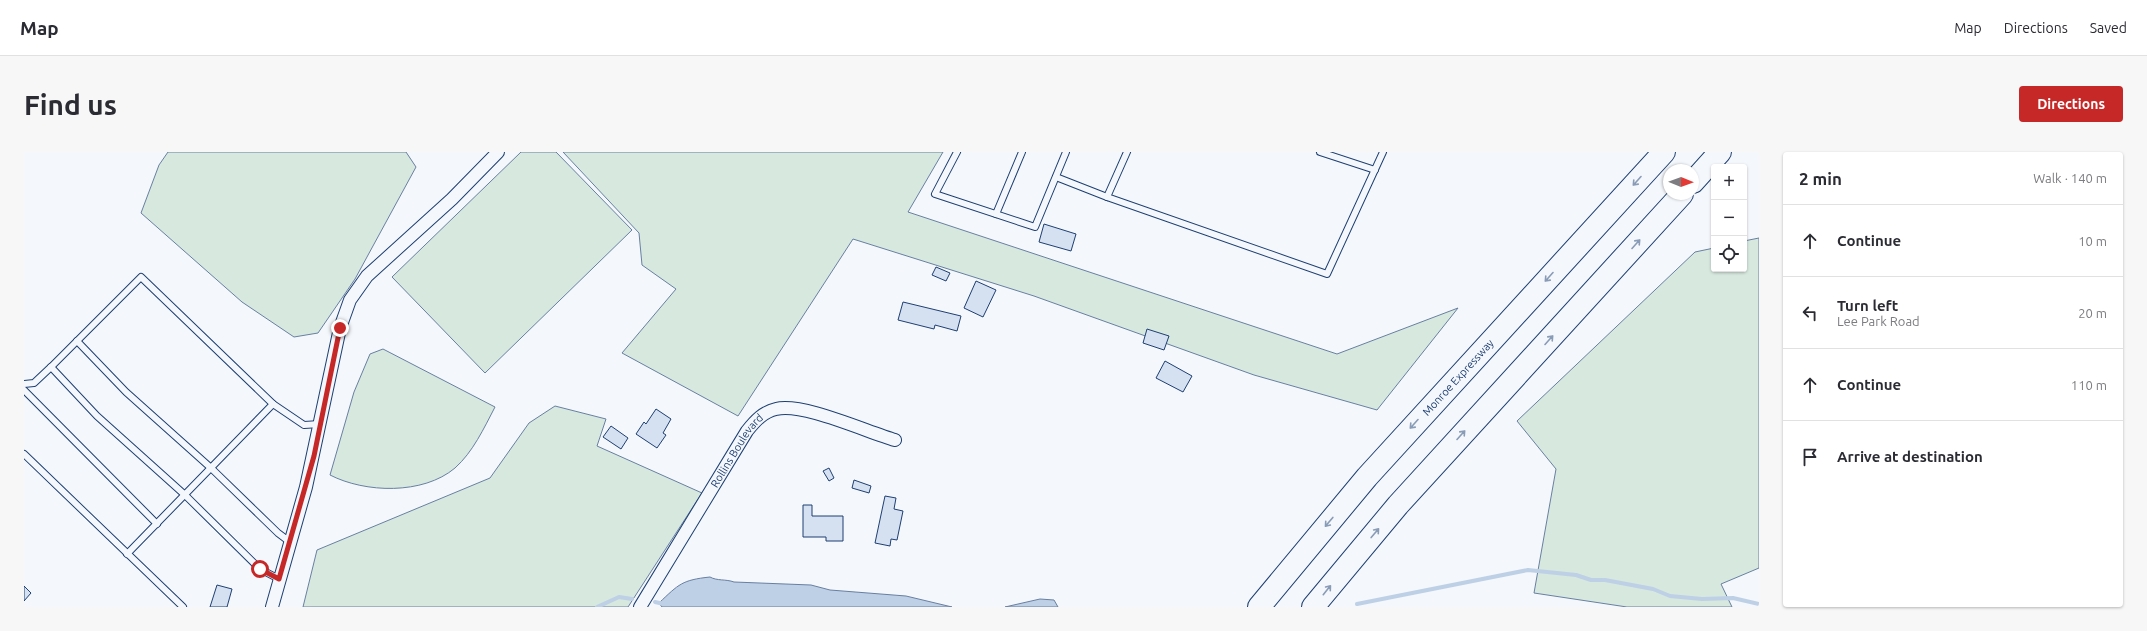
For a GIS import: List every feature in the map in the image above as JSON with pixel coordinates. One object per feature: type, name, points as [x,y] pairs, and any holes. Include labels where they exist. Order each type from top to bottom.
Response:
[{"type":"highway","name":"Monroe Expressway","points":[[1259,607],[1372,471],[1664,152]]},
{"type":"highway","points":[[1699,175],[1720,152]]},
{"type":"highway","points":[[1313,607],[1398,505],[1677,200]]},
{"type":"street","points":[[272,607],[306,487],[340,328],[350,300],[368,276],[452,198],[498,152]]},
{"type":"street","name":"Rollins Boulevard","points":[[640,607],[747,431],[764,414],[776,409],[799,409],[895,440]]},
{"type":"lane","points":[[957,152],[935,194],[1035,227],[1066,152]]},
{"type":"lane","points":[[996,214],[1022,152]]},
{"type":"lane","points":[[1107,197],[1127,152]]},
{"type":"lane","points":[[1320,152],[1375,170]]},
{"type":"lane","points":[[1056,177],[1107,197],[1327,274],[1383,152]]},
{"type":"lane","points":[[24,384],[34,383],[141,276],[273,404],[289,417],[304,425],[320,424]]},
{"type":"lane","points":[[77,341],[126,392],[211,468],[278,533],[290,542]]},
{"type":"lane","points":[[51,367],[97,416],[185,495],[260,569],[279,579]]},
{"type":"lane","points":[[24,390],[157,524]]},
{"type":"lane","points":[[127,554],[273,404]]},
{"type":"lane","points":[[24,454],[183,607]]},
{"type":"shaded area","points":[[168,152],[406,152],[416,167],[355,279],[318,333],[294,337],[242,302],[141,213],[159,165]]},
{"type":"shaded area","points":[[521,152],[556,152],[632,230],[485,373],[392,277]]},
{"type":"shaded area","points":[[563,152],[943,152],[908,212],[1337,354],[1458,308],[1377,410],[1254,375],[1034,296],[853,239],[738,416],[622,353],[676,289],[642,265],[639,233]]},
{"type":"shaded area","points":[[1759,238],[1759,568],[1721,584],[1732,607],[1627,607],[1534,593],[1556,469],[1517,421],[1695,252],[1711,249],[1711,272],[1747,272],[1747,240]]},
{"type":"shaded area","points":[[383,349],[495,407],[478,439],[461,462],[442,477],[427,483],[411,487],[376,488],[344,481],[330,475],[354,392],[370,354]]},
{"type":"shaded area","points":[[555,406],[606,419],[597,446],[702,493],[628,607],[303,607],[317,550],[490,478],[529,423]]},
{"type":"water","points":[[710,577],[734,582],[811,585],[830,590],[906,596],[952,607],[662,607],[659,603],[671,591],[682,584],[693,580]]},
{"type":"water","points":[[1040,599],[1054,600],[1058,607],[1005,607]]},
{"type":"building","points":[[1044,224],[1076,234],[1071,251],[1039,242]]},
{"type":"building","points":[[936,267],[950,273],[946,281],[932,275]]},
{"type":"building","points":[[976,281],[996,290],[983,317],[964,308]]},
{"type":"building","points":[[903,302],[961,316],[957,331],[935,325],[934,329],[898,320]]},
{"type":"building","points":[[1147,329],[1169,336],[1164,350],[1143,343]]},
{"type":"building","points":[[1165,361],[1192,376],[1183,392],[1156,378]]},
{"type":"building","points":[[656,409],[671,419],[663,433],[666,435],[657,448],[636,434],[644,422],[646,424]]},
{"type":"building","points":[[611,426],[628,438],[621,449],[603,437]]},
{"type":"building","points":[[829,468],[834,478],[829,481],[823,471]]},
{"type":"building","points":[[854,480],[871,486],[869,493],[852,488]]},
{"type":"building","points":[[885,496],[896,498],[894,509],[903,511],[897,540],[891,539],[890,546],[875,543]]},
{"type":"building","points":[[803,505],[812,505],[812,516],[843,516],[843,541],[826,541],[826,537],[803,537]]},
{"type":"building","points":[[217,585],[232,589],[227,607],[210,607]]},
{"type":"building","points":[[24,586],[31,593],[24,601]]},
{"type":"waterway","points":[[1357,604],[1528,570],[1576,575],[1591,580],[1605,580],[1653,589],[1670,596],[1702,599],[1733,598],[1759,604]]},
{"type":"waterway","points":[[597,607],[619,597],[632,599]]},
{"type":"waterway","points":[[655,602],[664,604]]},
{"type":"route","points":[[260,569],[279,579],[314,456],[340,328]]}]
